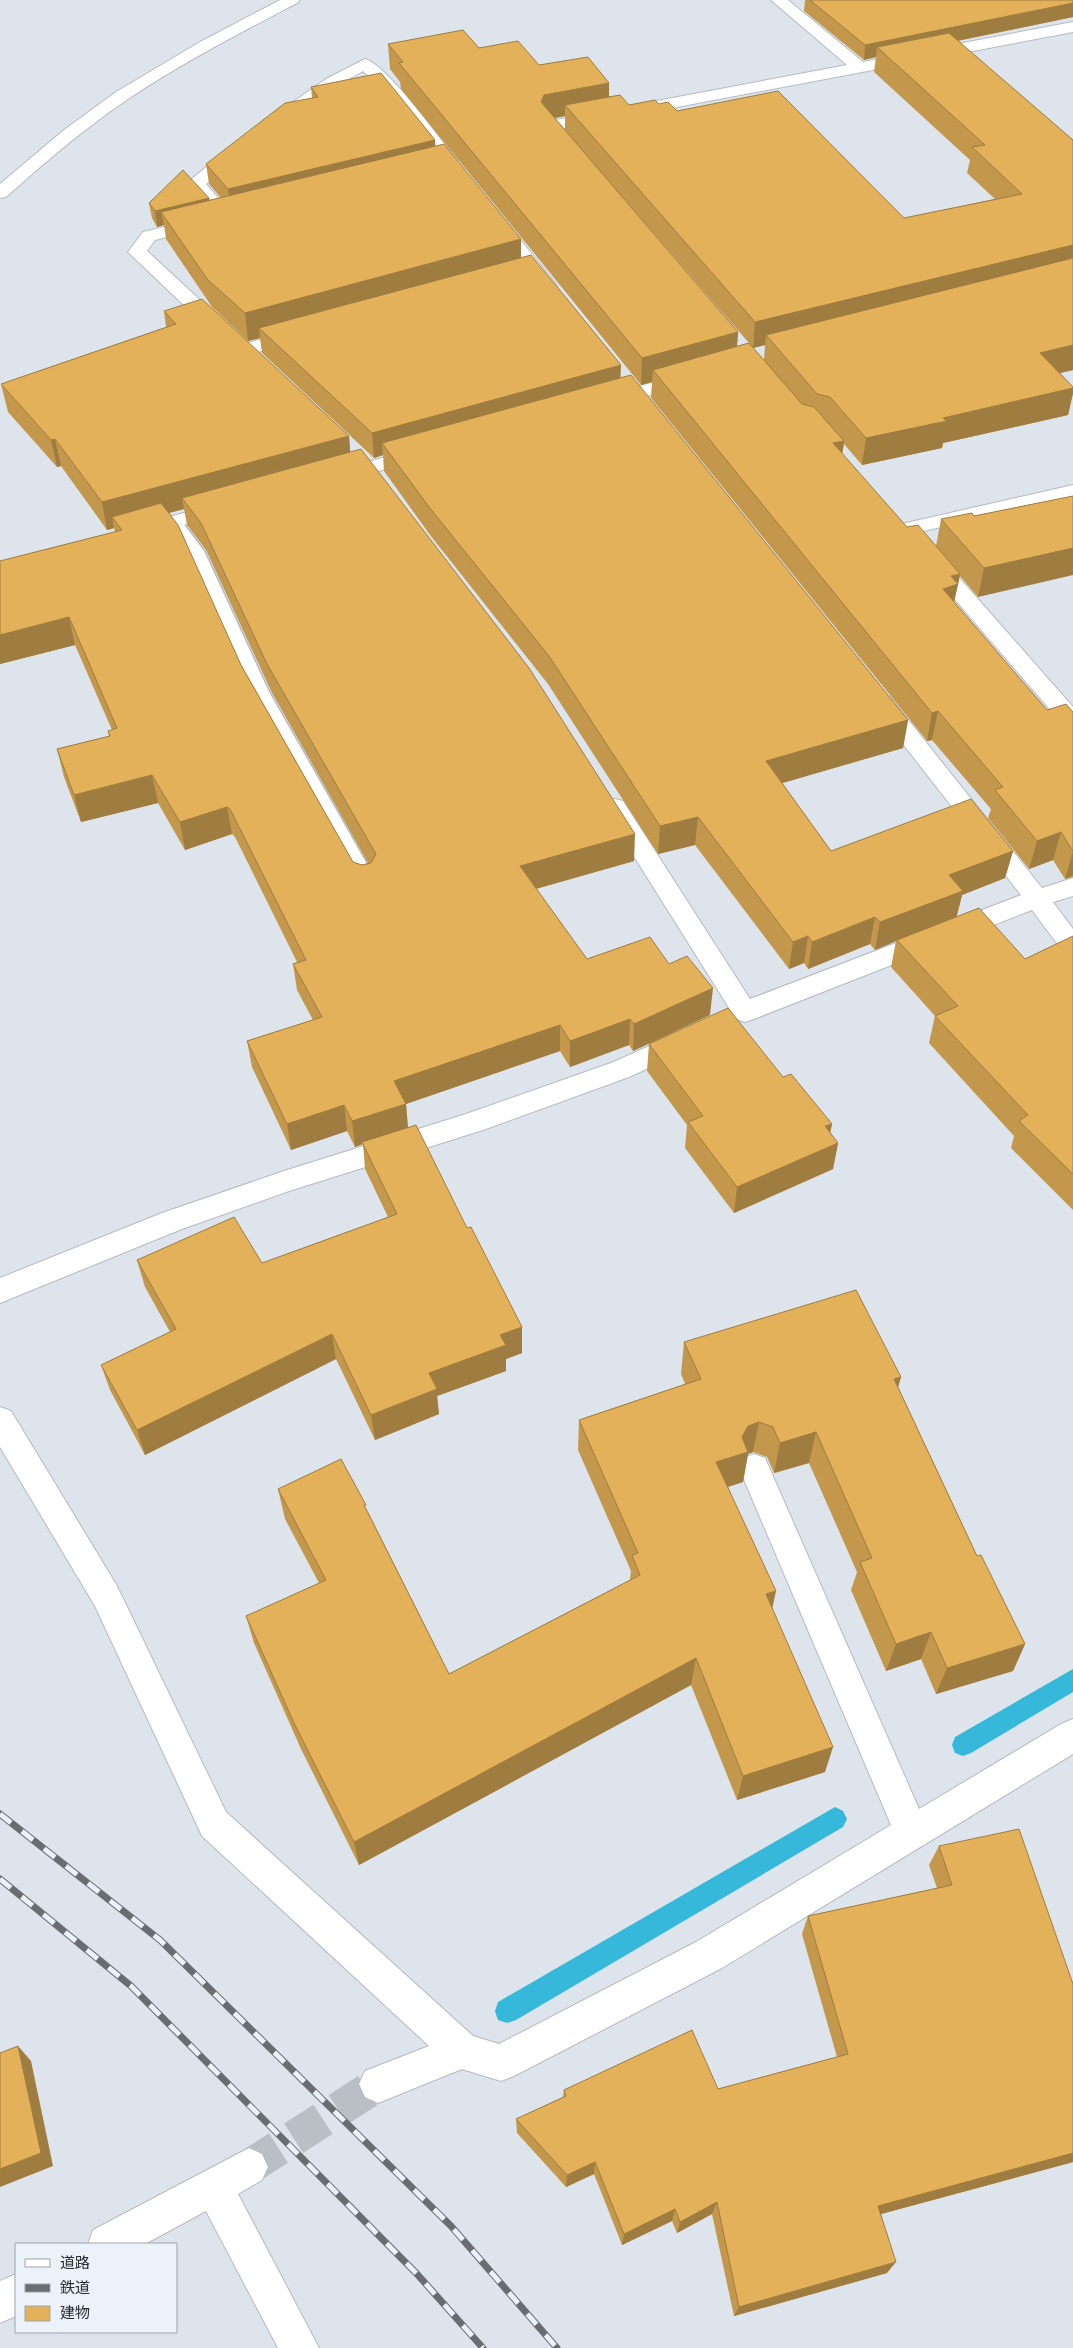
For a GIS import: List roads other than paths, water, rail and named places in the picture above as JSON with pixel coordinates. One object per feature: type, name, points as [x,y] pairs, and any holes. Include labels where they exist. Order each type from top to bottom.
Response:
[{"type":"street","points":[[0,193],[70,133],[140,85],[215,39],[292,0]]},
{"type":"street","points":[[783,4],[808,4]]},
{"type":"street","points":[[783,4],[860,68]]},
{"type":"street","points":[[582,164],[550,126],[1073,27]]},
{"type":"street","points":[[262,130],[332,82],[365,64],[386,84],[448,170]]},
{"type":"street","points":[[248,141],[196,182],[235,215],[149,236],[137,252],[258,363]]},
{"type":"street","points":[[487,209],[527,273],[560,301]]},
{"type":"street","points":[[243,350],[309,332]]},
{"type":"street","points":[[586,406],[627,385],[706,374]]},
{"type":"street","points":[[627,385],[646,409]]},
{"type":"street","points":[[323,480],[369,469],[436,449]]},
{"type":"street","points":[[1073,491],[900,522],[1073,722]]},
{"type":"street","points":[[124,535],[238,504]]},
{"type":"street","points":[[870,687],[1037,898],[1073,947]]},
{"type":"street","points":[[601,785],[745,1012]]},
{"type":"street","points":[[0,1291],[172,1221],[284,1182],[473,1124],[620,1070],[745,1012],[1037,898],[1073,887]]},
{"type":"street","points":[[0,1420],[106,1596],[214,1824],[462,2051],[501,2063],[709,1955],[1073,1735]]},
{"type":"street","points":[[754,1468],[912,1833]]},
{"type":"street","points":[[378,2084],[462,2051]]},
{"type":"street","points":[[109,2243],[250,2168]]},
{"type":"street","points":[[213,2186],[299,2348]]},
{"type":"street","points":[[0,2303],[15,2295]]},
{"type":"lane","points":[[172,522],[194,552],[258,692],[364,882]]},
{"type":"waterway","points":[[963,1745],[1073,1680]]},
{"type":"waterway","points":[[507,2011],[835,1819]]},
{"type":"tunnel","points":[[249,2167],[378,2084]]},
{"type":"railway","points":[[0,1814],[160,1940],[451,2226],[557,2348]]},
{"type":"railway","points":[[0,1879],[131,1986],[417,2274],[483,2348]]}]
